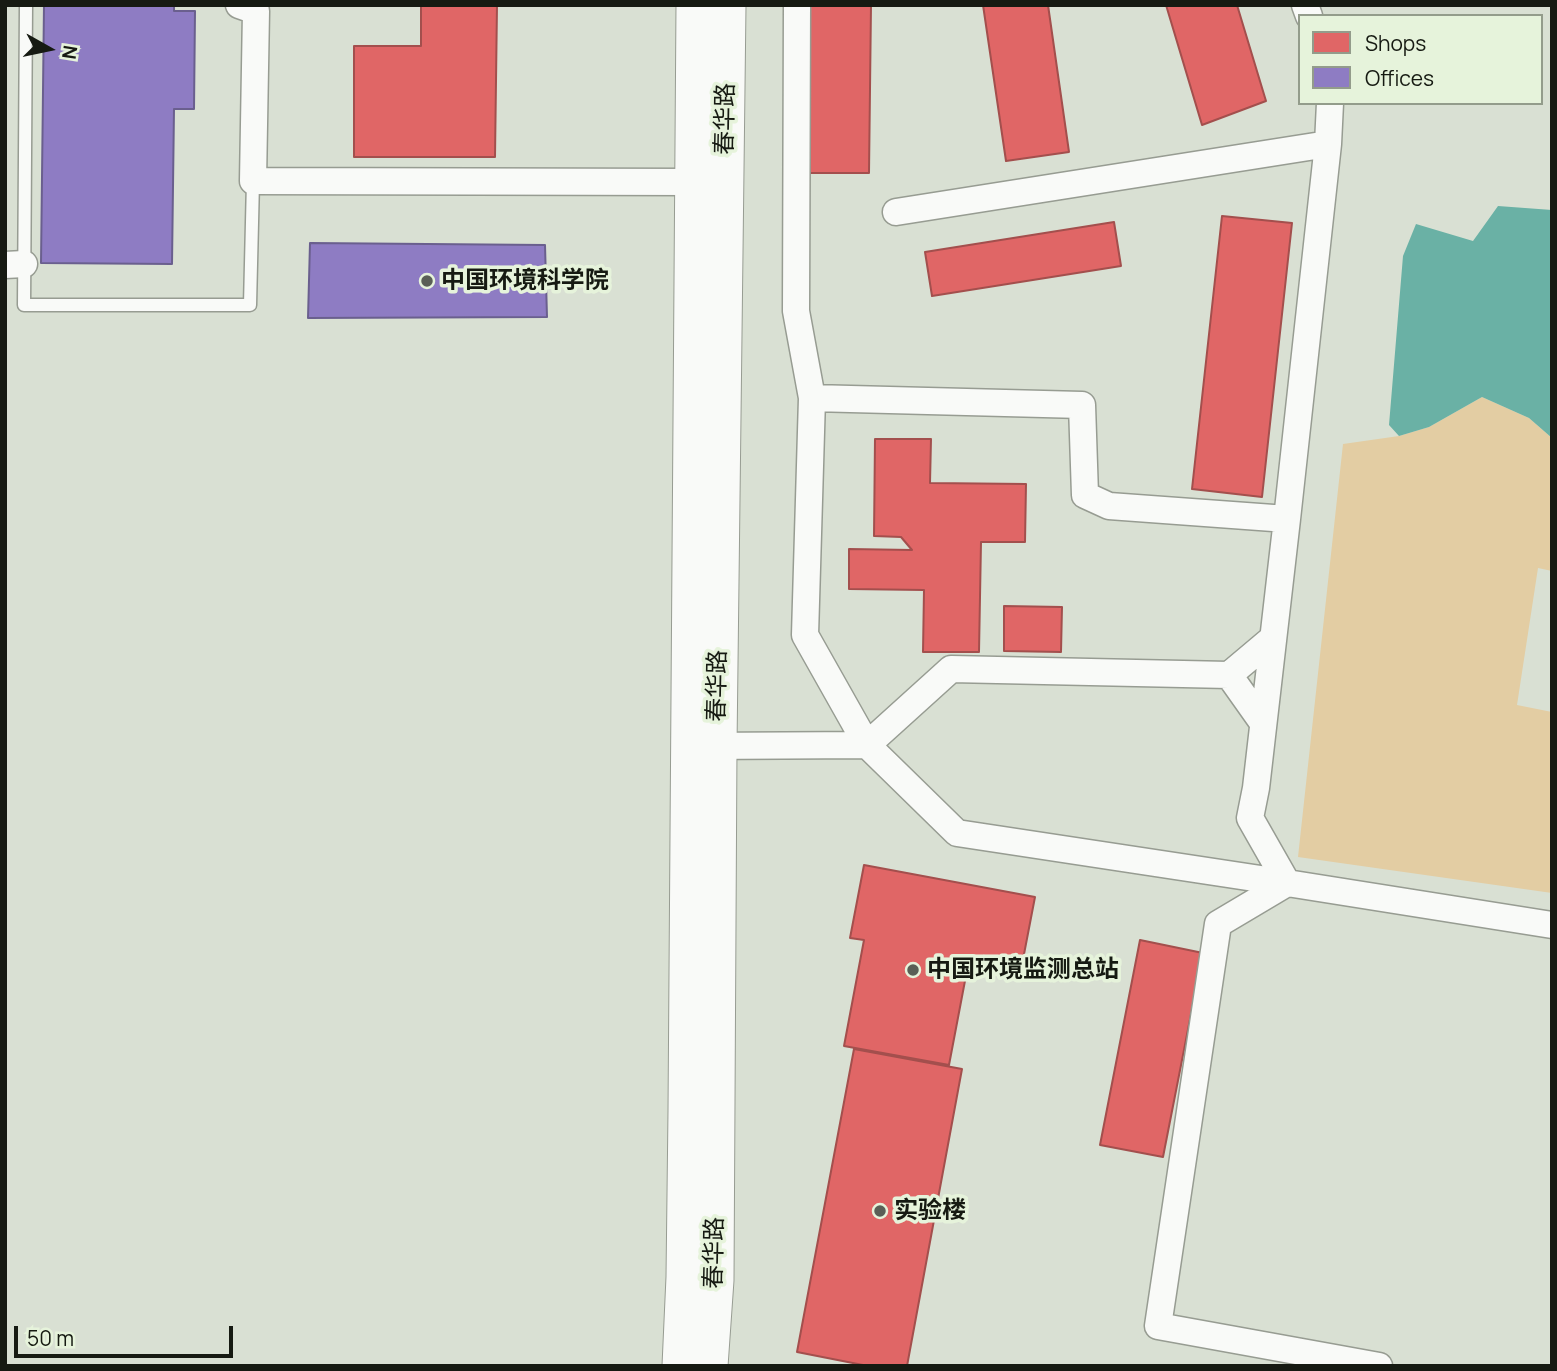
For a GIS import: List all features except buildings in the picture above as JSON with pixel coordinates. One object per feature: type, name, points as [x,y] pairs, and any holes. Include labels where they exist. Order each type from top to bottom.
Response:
[{"type":"street","points":[[239,5],[256,11],[253,181],[694,182]]},
{"type":"street","name":"春华路","points":[[695,5],[694,182],[715,1280],[709,1366]]},
{"type":"street","name":"春华路","points":[[681,1366],[727,5]]},
{"type":"street","points":[[797,5],[796,311],[812,398],[805,635],[867,745],[957,833],[1552,925]]},
{"type":"street","points":[[1287,883],[1250,818],[1287,519],[1328,144],[1330,105]]},
{"type":"street","points":[[896,212],[1328,144]]},
{"type":"street","points":[[812,398],[1082,405],[1085,495],[1109,506],[1287,519]]},
{"type":"street","points":[[703,746],[867,745],[951,669],[1229,676],[1273,638]]},
{"type":"street","points":[[1229,676],[1263,723]]},
{"type":"street","points":[[1287,883],[1218,924],[1158,1326],[1379,1366]]},
{"type":"lane","points":[[26,5],[15,265],[24,305],[250,305],[253,181]]},
{"type":"shaded area","points":[[1482,397],[1529,418],[1552,438],[1552,571],[1538,568],[1517,705],[1552,712],[1552,893],[1298,857],[1343,444],[1399,436],[1429,427]]},
{"type":"water","points":[[1498,206],[1552,210],[1552,438],[1529,418],[1482,397],[1429,427],[1399,436],[1389,425],[1403,256],[1416,224],[1473,241]]},
{"type":"place","name":"中国环境科学院","points":[[427,281]]},
{"type":"place","name":"中国环境监测总站","points":[[913,970]]},
{"type":"place","name":"实验楼","points":[[880,1211]]}]
